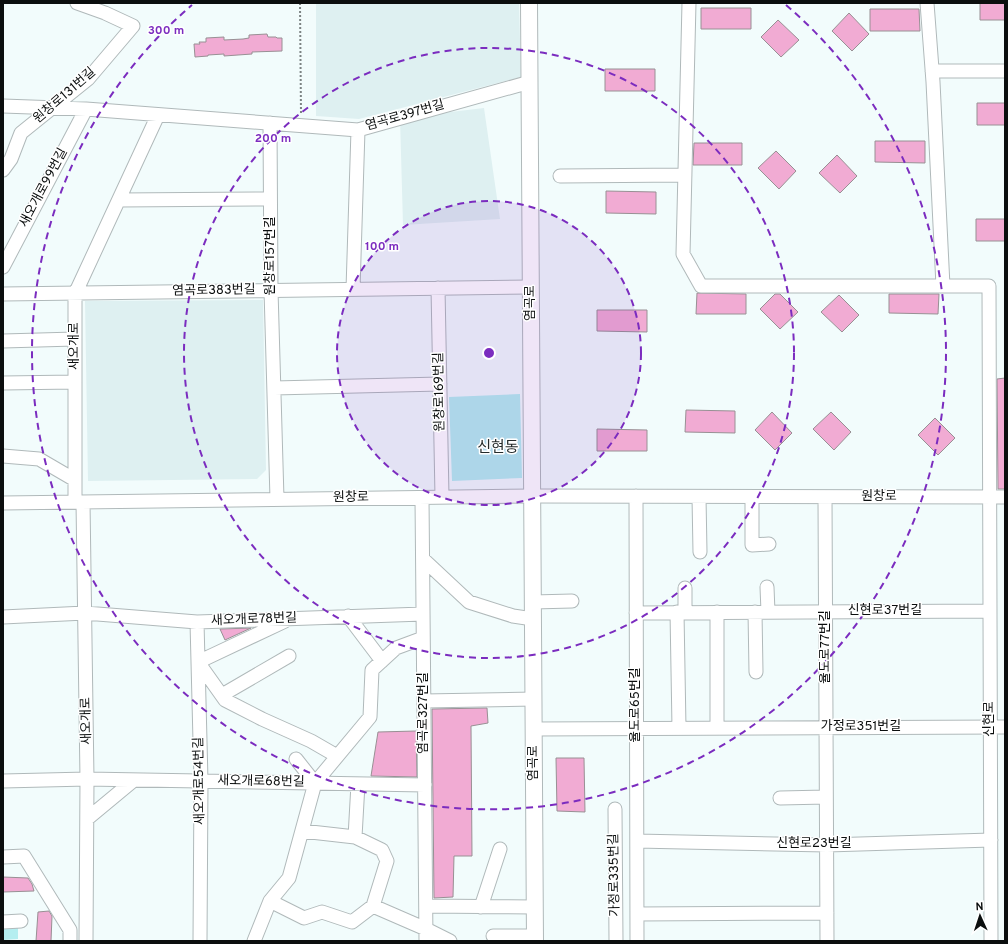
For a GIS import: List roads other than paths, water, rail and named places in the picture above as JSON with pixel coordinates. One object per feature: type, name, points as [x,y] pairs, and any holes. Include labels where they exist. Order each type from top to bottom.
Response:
[{"type":"main road","name":"염곡로","points":[[529,3],[535,938]]},
{"type":"street","name":"원창로131번길","points":[[3,170],[11,159],[21,133],[88,79],[133,26],[105,13],[77,3]]},
{"type":"street","points":[[689,3],[683,254],[701,286],[943,286],[927,3]]},
{"type":"street","points":[[932,71],[1005,72]]},
{"type":"street","name":"염곡로397번길","points":[[3,106],[86,109],[358,130],[530,82]]},
{"type":"street","name":"새오개로99번길","points":[[3,267],[86,109]]},
{"type":"street","name":"새오개로","points":[[86,941],[88,779],[85,613],[79,502],[75,480],[75,294],[158,115]]},
{"type":"street","name":"원창로157번길","points":[[270,123],[271,290],[277,499]]},
{"type":"street","points":[[353,289],[358,130]]},
{"type":"street","points":[[560,176],[685,175]]},
{"type":"street","points":[[119,200],[270,198]]},
{"type":"street","name":"신현로","points":[[943,286],[989,286],[991,941]]},
{"type":"street","name":"염곡로383번길","points":[[75,294],[531,287]]},
{"type":"street","name":"원창로169번길","points":[[438,288],[442,497]]},
{"type":"street","points":[[3,294],[75,294]]},
{"type":"street","points":[[3,341],[75,339]]},
{"type":"street","points":[[3,383],[75,382]]},
{"type":"street","points":[[274,388],[440,384]]},
{"type":"street","points":[[3,456],[39,458],[75,480]]},
{"type":"street","name":"원창로","points":[[3,503],[533,496],[1005,498]]},
{"type":"street","name":"율도로65번길","points":[[636,496],[637,941]]},
{"type":"street","points":[[699,496],[700,552]]},
{"type":"street","points":[[752,497],[752,544],[769,544]]},
{"type":"street","name":"율도로77번길","points":[[825,497],[827,941]]},
{"type":"street","name":"염곡로327번길","points":[[422,498],[426,935]]},
{"type":"street","points":[[423,559],[470,602],[513,616],[533,619]]},
{"type":"street","points":[[756,672],[762,612],[767,587]]},
{"type":"street","points":[[678,728],[681,612],[685,588]]},
{"type":"street","points":[[533,602],[572,601]]},
{"type":"street","points":[[717,612],[717,728]]},
{"type":"street","name":"신현로37번길","points":[[636,613],[990,612]]},
{"type":"street","name":"새오개로78번길","points":[[3,617],[85,613],[197,622],[423,614]]},
{"type":"street","points":[[348,616],[382,661]]},
{"type":"street","points":[[290,618],[198,662],[226,700],[262,719],[311,740],[337,756]]},
{"type":"street","name":"새오개로54번길","points":[[197,622],[201,781],[200,941]]},
{"type":"street","name":"새오개로68번길","points":[[315,783],[370,717],[372,670],[396,648],[423,638]]},
{"type":"street","points":[[222,695],[289,656]]},
{"type":"street","points":[[424,701],[534,699]]},
{"type":"street","name":"가정로351번길","points":[[534,729],[1005,727]]},
{"type":"street","points":[[254,941],[270,901],[289,878],[315,783],[296,759]]},
{"type":"street","name":"새오개로68번길","points":[[3,781],[88,779],[425,785]]},
{"type":"street","points":[[87,819],[134,780]]},
{"type":"street","points":[[355,837],[358,784]]},
{"type":"street","points":[[780,798],[826,797]]},
{"type":"street","name":"가정로335번길","points":[[615,809],[616,941]]},
{"type":"street","points":[[270,901],[304,918],[322,912],[352,922],[373,906],[388,861],[382,850],[355,837],[302,831]]},
{"type":"street","name":"신현로23번길","points":[[637,841],[827,844],[991,840]]},
{"type":"street","points":[[481,907],[500,849]]},
{"type":"street","points":[[3,857],[24,856],[70,930],[70,941]]},
{"type":"street","points":[[373,906],[426,935],[450,941]]},
{"type":"street","points":[[426,906],[535,907]]},
{"type":"street","points":[[637,914],[827,913]]},
{"type":"street","points":[[3,922],[21,921]]},
{"type":"street","name":"염곡로","points":[[493,936],[535,938]]},
{"type":"district","name":"신현동","points":[[498,448]]}]
